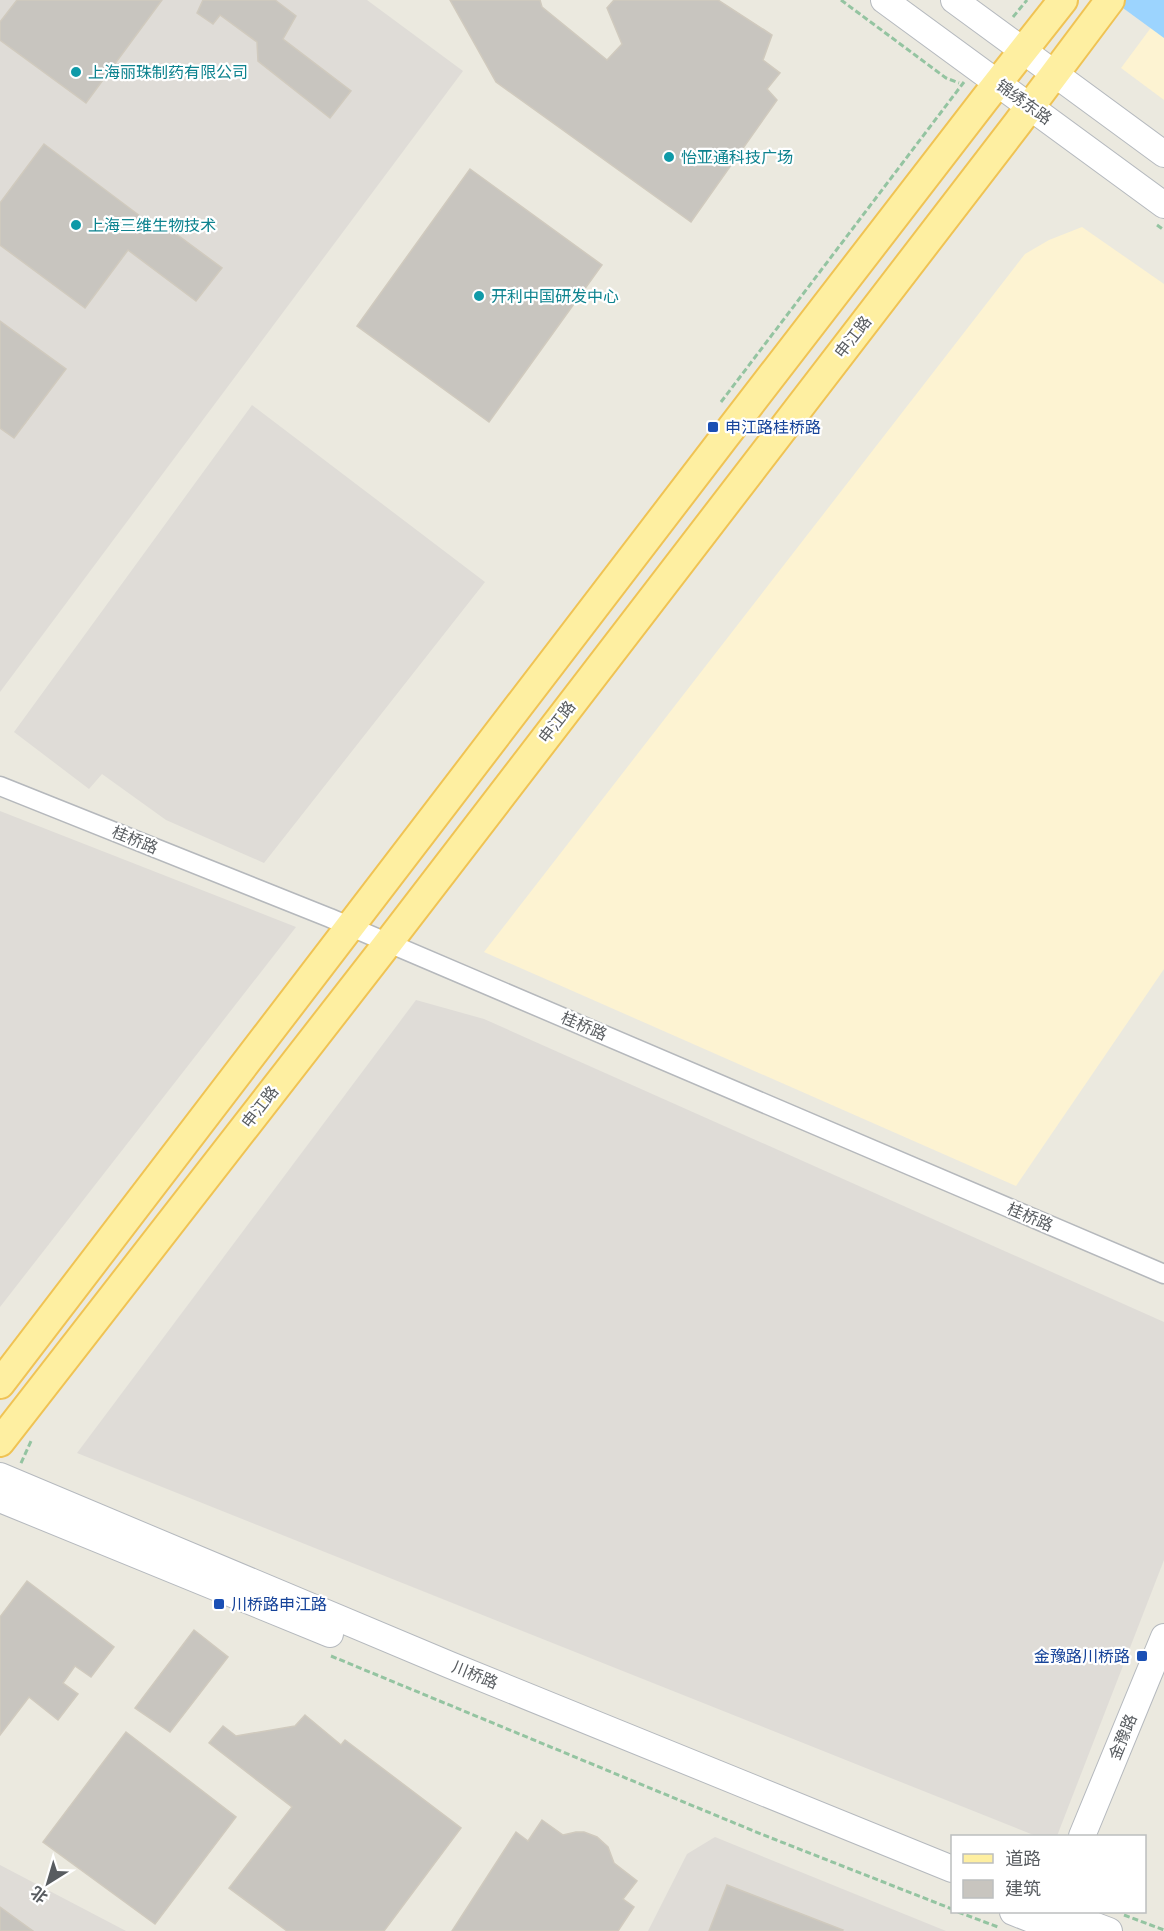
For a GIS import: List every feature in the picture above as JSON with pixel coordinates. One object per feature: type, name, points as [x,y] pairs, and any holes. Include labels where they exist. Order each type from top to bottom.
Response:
[{"type":"main road","points":[[0,1384],[1063,0]]},
{"type":"main road","name":"申江路","points":[[0,1442],[388,943],[1104,8]]},
{"type":"street","name":"锦绣东路","points":[[884,0],[1164,205]]},
{"type":"street","points":[[954,0],[1164,154]]},
{"type":"street","name":"桂桥路","points":[[0,786],[350,926],[1164,1274]]},
{"type":"street","name":"川桥路","points":[[0,1476],[460,1670],[951,1869]]},
{"type":"street","name":"川桥路","points":[[0,1499],[951,1887]]},
{"type":"street","name":"金豫路","points":[[1082,1835],[1164,1637]]},
{"type":"street","points":[[1006,1920],[1053,1922],[1109,1931]]},
{"type":"path","points":[[328,1654],[761,1834],[951,1909]]},
{"type":"path","points":[[969,1913],[1006,1920]]},
{"type":"path","points":[[1119,1913],[1164,1930]]},
{"type":"shaded area","points":[[0,0],[367,0],[463,71],[0,692]]},
{"type":"shaded area","points":[[1164,10],[1164,100],[1121,68]]},
{"type":"shaded area","points":[[1082,227],[1164,284],[1164,969],[1016,1186],[484,952],[1025,254],[1049,240]]},
{"type":"shaded area","points":[[252,405],[485,582],[264,863],[166,820],[102,774],[89,789],[14,732]]},
{"type":"shaded area","points":[[0,811],[296,927],[0,1307]]},
{"type":"shaded area","points":[[416,1000],[484,1019],[1164,1322],[1164,1560],[1057,1835],[1033,1835],[77,1453]]},
{"type":"shaded area","points":[[715,1837],[946,1931],[648,1931],[687,1854]]},
{"type":"shaded area","points":[[0,1865],[126,1931],[0,1931]]},
{"type":"water","points":[[1112,0],[1164,0],[1164,38]]},
{"type":"building","name":"上海丽珠制药有限公司","points":[[17,0],[162,0],[86,103],[0,40],[0,22]]},
{"type":"building","name":"上海丽珠制药有限公司","points":[[203,0],[275,0],[296,16],[283,39],[351,91],[330,118],[258,61],[257,42],[220,15],[213,24],[197,13]]},
{"type":"building","name":"怡亚通科技广场","points":[[450,0],[540,0],[542,7],[607,60],[622,44],[607,8],[614,0],[718,0],[772,35],[763,60],[780,73],[767,89],[777,100],[691,222],[496,82]]},
{"type":"building","name":"上海三维生物技术","points":[[44,144],[156,228],[160,222],[222,268],[196,301],[128,250],[85,308],[0,245],[0,203]]},
{"type":"building","name":"开利中国研发中心","points":[[470,169],[602,265],[489,422],[357,326]]},
{"type":"building","points":[[0,321],[66,369],[14,438],[0,428]]},
{"type":"building","points":[[27,1581],[114,1647],[91,1677],[75,1666],[63,1683],[78,1694],[58,1720],[29,1697],[0,1735],[0,1617]]},
{"type":"building","points":[[194,1630],[228,1657],[170,1732],[135,1708]]},
{"type":"building","points":[[305,1715],[341,1745],[345,1740],[461,1828],[384,1931],[287,1931],[229,1888],[292,1807],[209,1743],[223,1726],[236,1736],[295,1726]]},
{"type":"building","points":[[126,1732],[236,1817],[155,1924],[43,1842]]},
{"type":"building","points":[[542,1820],[563,1835],[584,1832],[597,1837],[608,1847],[614,1863],[637,1881],[623,1899],[634,1907],[618,1931],[452,1931],[516,1832],[528,1841]]},
{"type":"building","points":[[727,1885],[843,1930],[709,1931]]},
{"type":"building","points":[[0,1907],[33,1931],[0,1931]]},
{"type":"place","name":"上海丽珠制药有限公司","points":[[76,72]]},
{"type":"place","name":"怡亚通科技广场","points":[[669,157]]},
{"type":"place","name":"上海三维生物技术","points":[[76,225]]},
{"type":"place","name":"开利中国研发中心","points":[[479,296]]},
{"type":"place","name":"申江路桂桥路","points":[[713,427]]},
{"type":"place","name":"川桥路申江路","points":[[219,1604]]},
{"type":"place","name":"金豫路川桥路","points":[[1142,1656]]}]
